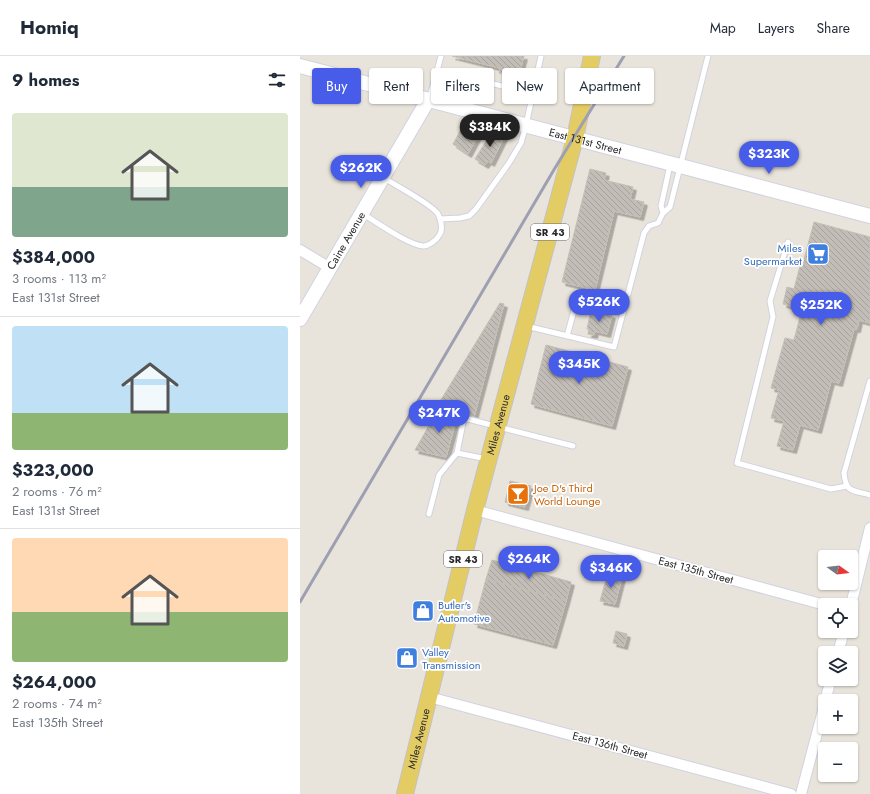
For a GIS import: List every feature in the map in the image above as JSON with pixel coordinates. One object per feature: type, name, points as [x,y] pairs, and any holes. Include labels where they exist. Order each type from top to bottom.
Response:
[{"type":"main road","name":"Miles Avenue","points":[[405,794],[475,510],[575,138],[592,56]]},
{"type":"street","name":"East 131st Street","points":[[300,66],[870,216]]},
{"type":"street","name":"Caine Avenue","points":[[300,319],[428,100]]},
{"type":"street","points":[[300,250],[330,268]]},
{"type":"street","name":"East 135th Street","points":[[475,510],[818,603]]},
{"type":"street","points":[[853,598],[870,528]]},
{"type":"street","name":"East 136th Street","points":[[429,697],[791,794]]},
{"type":"street","points":[[800,794],[818,728]]},
{"type":"lane","points":[[438,68],[440,56]]},
{"type":"lane","points":[[538,68],[541,56]]},
{"type":"lane","points":[[663,212],[661,206],[676,164],[708,56]]},
{"type":"lane","points":[[428,100],[431,90]]},
{"type":"lane","points":[[440,219],[469,216],[476,209],[509,163],[521,143],[531,104]]},
{"type":"lane","points":[[628,294],[644,233],[649,226],[658,223],[663,212],[670,206],[676,164]]},
{"type":"lane","points":[[362,214],[412,243],[424,246],[435,241],[441,233],[442,223],[438,214],[431,207],[383,178]]},
{"type":"lane","points":[[788,242],[770,301],[773,316],[737,463],[831,488],[847,486]]},
{"type":"lane","points":[[524,326],[614,347],[624,309],[578,296],[567,336]]},
{"type":"lane","points":[[870,381],[844,473],[846,484],[849,489],[870,495]]},
{"type":"lane","points":[[429,514],[439,476],[456,453],[464,418],[573,446]]},
{"type":"lane","points":[[456,453],[489,459]]},
{"type":"building","points":[[452,56],[524,56],[521,68],[502,68],[502,74],[499,73],[500,68]]},
{"type":"building","points":[[464,124],[482,128],[468,154],[453,144]]},
{"type":"building","points":[[492,132],[505,135],[491,163],[488,161],[485,165],[475,159]]},
{"type":"building","points":[[590,169],[606,173],[604,180],[633,187],[630,199],[644,202],[640,217],[614,211],[595,290],[562,282]]},
{"type":"building","points":[[814,222],[870,237],[870,323],[859,320],[857,329],[854,329],[839,383],[831,381],[818,430],[800,425],[793,450],[777,446],[784,421],[771,418],[779,390],[771,388],[785,338],[794,340],[802,309],[783,304],[787,287],[794,289],[800,266],[802,267]]},
{"type":"building","points":[[500,303],[504,304],[474,417],[436,408]]},
{"type":"building","points":[[591,310],[612,315],[607,334],[595,331],[594,335],[588,334],[589,329],[587,329]]},
{"type":"building","points":[[546,345],[628,367],[612,426],[531,404]]},
{"type":"building","points":[[439,408],[458,413],[446,457],[415,450]]},
{"type":"building","name":"Joe D's Third World Lounge","points":[[510,481],[531,486],[525,507],[505,502]]},
{"type":"building","points":[[492,560],[571,582],[566,601],[486,579]]},
{"type":"building","points":[[608,573],[622,577],[615,604],[600,601]]},
{"type":"building","points":[[486,579],[566,601],[553,645],[474,624]]},
{"type":"building","points":[[616,631],[627,634],[624,646],[613,643]]},
{"type":"railway","points":[[300,602],[555,168],[624,56]]},
{"type":"place","name":"Miles Supermarket","points":[[818,254]]},
{"type":"place","name":"Joe D's Third World Lounge","points":[[518,494]]},
{"type":"place","name":"Butler's Automotive","points":[[423,611]]},
{"type":"place","name":"Valley Transmission","points":[[407,658]]}]
